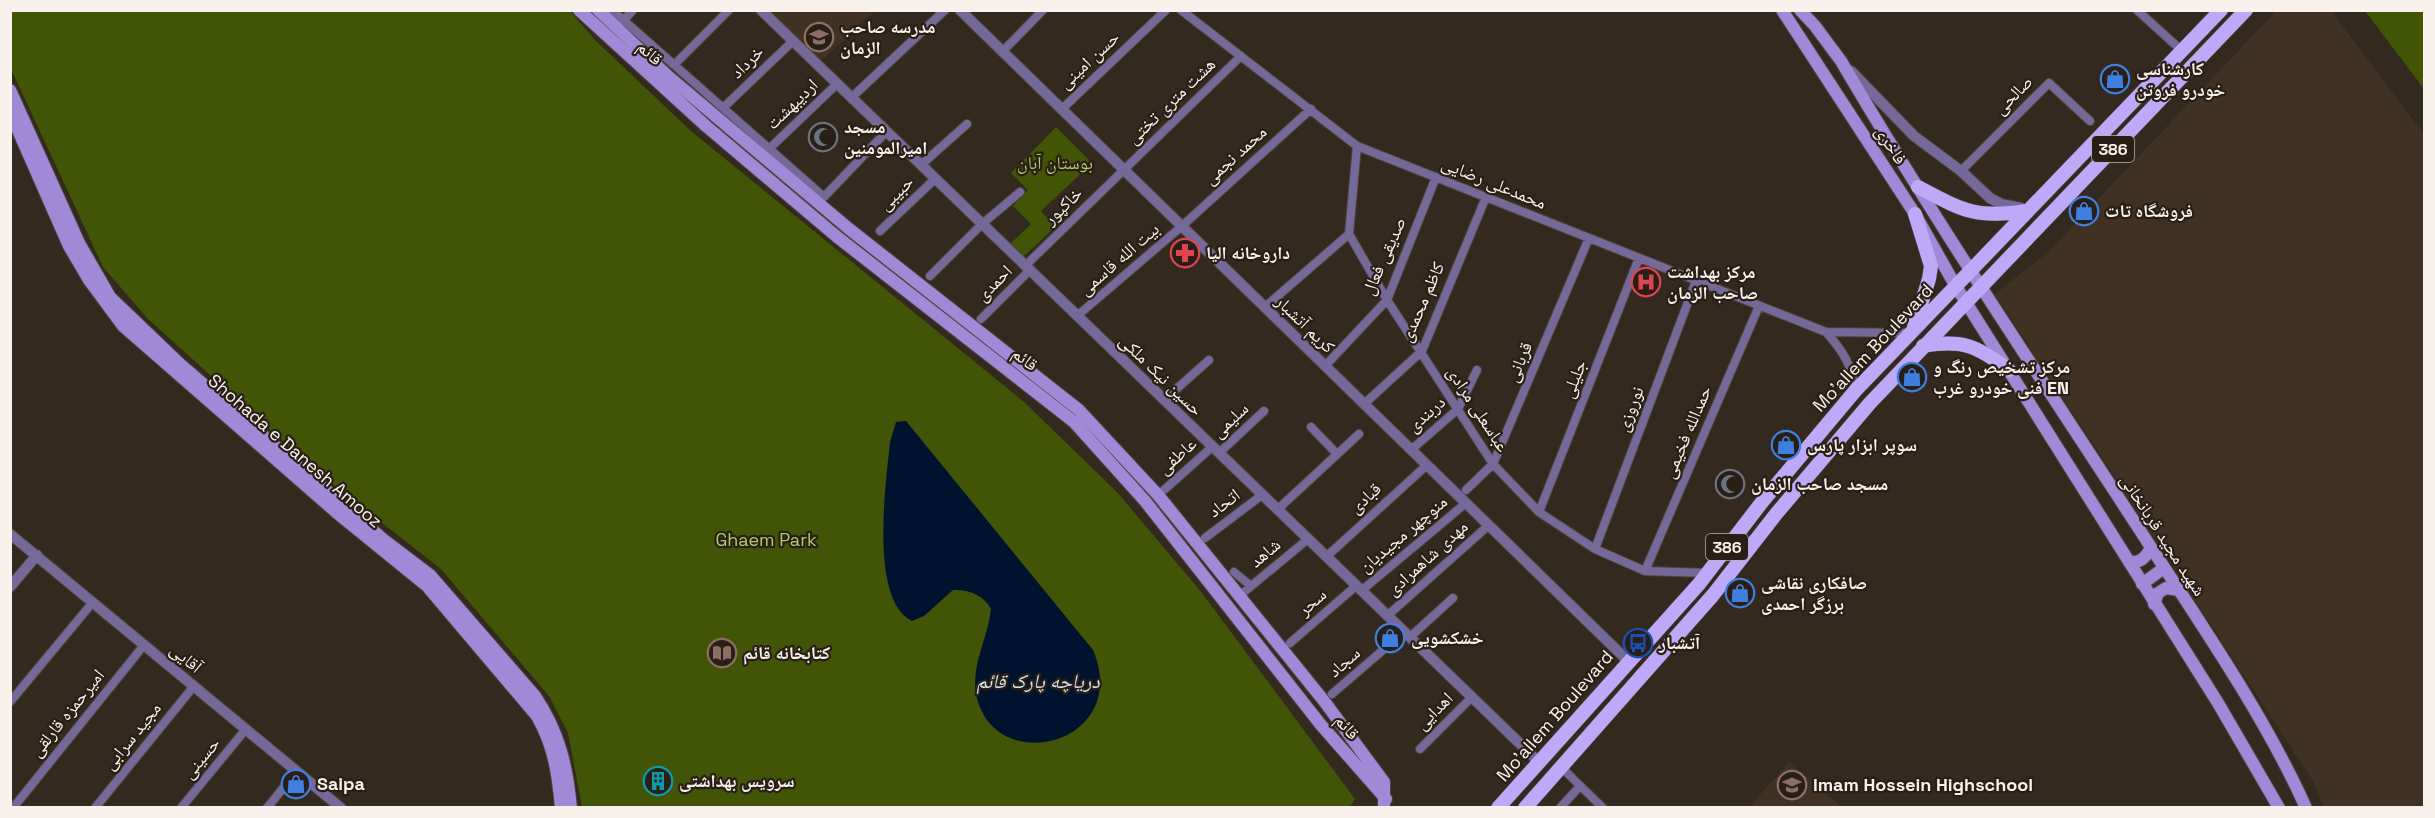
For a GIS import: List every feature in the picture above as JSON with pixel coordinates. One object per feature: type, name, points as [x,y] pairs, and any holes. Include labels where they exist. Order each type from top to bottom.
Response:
[{"type":"main road","name":"قائم","points":[[579,10],[706,126],[836,237],[1074,422],[1145,501],[1385,803]]},
{"type":"main road","name":"قائم","points":[[598,10],[668,76],[848,228],[1079,410],[1158,495],[1324,700],[1384,782],[1385,803]]},
{"type":"main road","name":"فاخری","points":[[1782,10],[1916,214],[1966,302]]},
{"type":"main road","name":"فاخری","points":[[1800,10],[1841,61],[1971,269]]},
{"type":"main road","name":"Mo'allem Boulevard","points":[[1498,807],[1707,573],[1762,502],[1855,391],[2222,10]]},
{"type":"main road","name":"Mo'allem Boulevard","points":[[1526,807],[1713,596],[1776,514],[1870,403],[2246,10]]},
{"type":"main road","points":[[10,90],[79,243],[111,297],[130,319],[217,396],[375,533],[430,575],[535,696],[548,716],[565,758],[571,807]]},
{"type":"main road","name":"Shohada e Danesh Amooz","points":[[10,112],[69,246],[104,303],[123,326],[175,372],[336,512],[427,586],[537,716],[548,735],[556,760],[561,807]]},
{"type":"main road","points":[[1918,186],[1970,213],[1993,215],[2028,210]]},
{"type":"main road","points":[[1911,331],[1929,279],[1931,266],[1916,214]]},
{"type":"main road","name":"شهید مجید قربانخانی","points":[[1971,269],[2245,696],[2306,807]]},
{"type":"main road","points":[[1966,302],[2218,703],[2279,807]]},
{"type":"main road","points":[[1923,346],[1945,342],[1974,346],[2009,370]]},
{"type":"main road","points":[[2129,562],[2137,563],[2151,548]]},
{"type":"main road","points":[[2142,584],[2164,568]]},
{"type":"main road","points":[[2154,604],[2158,593],[2166,588],[2178,590]]},
{"type":"street","points":[[612,10],[824,196],[886,132]]},
{"type":"street","points":[[622,21],[633,10]]},
{"type":"street","points":[[675,64],[729,10]]},
{"type":"street","name":"حسین نیک ملکی","points":[[761,10],[1539,762]]},
{"type":"street","points":[[851,98],[945,10]]},
{"type":"street","name":"کریم آتشبار","points":[[960,10],[1628,661]]},
{"type":"street","points":[[1002,52],[1044,10]]},
{"type":"street","name":"حسن امینی","points":[[1062,109],[1166,10]]},
{"type":"street","name":"محمدعلی رضایی","points":[[1181,10],[1357,146],[1826,332]]},
{"type":"street","points":[[2137,10],[2181,50]]},
{"type":"street","name":"خرداد","points":[[724,107],[793,41]]},
{"type":"street","name":"هشت متری تختی","points":[[1124,170],[1241,56]]},
{"type":"street","points":[[1841,61],[1914,136],[1961,171],[1990,198],[2001,204],[2028,210]]},
{"type":"street","name":"صالحی","points":[[1961,171],[2049,83],[2090,121]]},
{"type":"street","name":"اردیبهشت","points":[[770,148],[837,84]]},
{"type":"street","name":"محمد نجمی","points":[[1182,226],[1311,109]]},
{"type":"street","points":[[921,165],[967,124]]},
{"type":"street","points":[[1265,307],[1349,234],[1357,146]]},
{"type":"street","name":"خاکپور","points":[[1027,268],[1124,170]]},
{"type":"street","name":"صدیقی فعال","points":[[1325,366],[1387,300],[1436,177]]},
{"type":"street","name":"حبیبی","points":[[880,231],[935,179]]},
{"type":"street","points":[[930,276],[982,224],[1020,192]]},
{"type":"street","name":"کاظم محمدی","points":[[1364,404],[1422,351],[1486,197]]},
{"type":"street","name":"بیت الله قاسمی","points":[[1077,316],[1182,226]]},
{"type":"street","name":"عباسعلی مرادی","points":[[1349,234],[1387,300],[1493,464],[1539,512],[1594,549],[1645,572],[1707,573]]},
{"type":"street","name":"قربانی","points":[[1466,490],[1493,464],[1589,238]]},
{"type":"street","name":"جلیلی","points":[[1539,512],[1639,258]]},
{"type":"street","name":"احمدی","points":[[981,319],[1027,268]]},
{"type":"street","name":"نوروزی","points":[[1594,549],[1696,280]]},
{"type":"street","name":"حمدالله فخیمی","points":[[1645,572],[1759,306]]},
{"type":"street","points":[[1826,332],[1911,331]]},
{"type":"street","points":[[1826,332],[1845,353],[1853,372],[1855,391]]},
{"type":"street","points":[[1164,400],[1209,360]]},
{"type":"street","name":"دربندی","points":[[1411,450],[1458,409],[1477,370]]},
{"type":"street","name":"سلیمی","points":[[1216,450],[1264,411]]},
{"type":"street","points":[[1311,428],[1337,454]]},
{"type":"street","points":[[1277,510],[1359,434]]},
{"type":"street","name":"عاطفی","points":[[1164,490],[1216,450]]},
{"type":"street","name":"قبادی","points":[[1326,557],[1427,465]]},
{"type":"street","name":"اتحاد","points":[[1205,538],[1262,495]]},
{"type":"street","name":"منوچهر مجیدیان","points":[[1359,588],[1466,503]]},
{"type":"street","name":"مهدی شاهمرادی","points":[[1387,616],[1489,525]]},
{"type":"street","name":"آقایی","points":[[10,534],[341,807]]},
{"type":"street","name":"شاهد","points":[[1234,572],[1247,589],[1308,539]]},
{"type":"street","points":[[10,587],[37,555]]},
{"type":"street","name":"سحر","points":[[1290,643],[1359,588]]},
{"type":"street","name":"سجاد","points":[[1332,694],[1453,598]]},
{"type":"street","points":[[10,702],[93,602]]},
{"type":"street","name":"امیرحمزه قارلقی","points":[[15,804],[144,645]]},
{"type":"street","name":"مجید سرابی","points":[[95,807],[194,686]]},
{"type":"street","name":"اهدایی","points":[[1420,749],[1472,697]]},
{"type":"street","name":"حسینی","points":[[181,807],[246,729]]},
{"type":"street","points":[[1562,768],[1603,807]]},
{"type":"street","points":[[267,807],[297,771]]},
{"type":"street","points":[[1560,807],[1580,786]]},
{"type":"shaded area","points":[[2277,10],[2331,11],[2424,134],[2424,807],[2324,807],[2313,781],[1995,294],[2048,252]]},
{"type":"shaded area","name":"مدرسه صاحب الزمان","points":[[764,11],[875,11],[819,63]]},
{"type":"shaded area","name":"Imam Hossein Highschool","points":[[1789,762],[1842,807],[1749,807]]},
{"type":"green space","name":"Ghaem Park","points":[[10,11],[570,11],[597,42],[691,131],[1024,402],[1117,492],[1202,593],[1355,799],[1349,808],[582,807],[568,733],[549,696],[441,569],[322,476],[148,319],[103,267],[11,69]]},
{"type":"green space","points":[[2365,11],[2424,11],[2424,89]]},
{"type":"green space","name":"بوستان آبان","points":[[1056,127],[1092,163],[1041,211],[1055,227],[1021,259],[1008,246],[1031,224],[1013,206],[1028,190],[1011,173]]},
{"type":"water","name":"دریاچه پارک قائم","points":[[906,421],[1093,650],[1100,682],[1094,709],[1078,728],[1056,739],[1031,743],[1007,737],[988,721],[976,694],[975,683],[991,609],[980,597],[970,592],[953,590],[924,616],[912,621],[899,609],[890,590],[885,566],[884,511],[890,442],[896,422]]},
{"type":"place","name":"مدرسه صاحب الزمان","points":[[819,37]]},
{"type":"place","name":"کارشناسی خودرو فروتن","points":[[2115,79]]},
{"type":"place","name":"مسجد امیرالمومنین","points":[[823,137]]},
{"type":"place","name":"فروشگاه تات","points":[[2084,211]]},
{"type":"place","name":"داروخانه الیا","points":[[1185,253]]},
{"type":"place","name":"مرکز بهداشت صاحب الزمان","points":[[1646,282]]},
{"type":"place","name":"مرکز تشخیص رنگ و فنی خودرو غرب EN","points":[[1912,377]]},
{"type":"place","name":"سوپر ابزار پارس","points":[[1786,445]]},
{"type":"place","name":"مسجد صاحب الزمان","points":[[1730,484]]},
{"type":"place","name":"صافکاری نقاشی برزگر احمدی","points":[[1740,593]]},
{"type":"place","name":"خشکشویی","points":[[1390,638]]},
{"type":"place","name":"آتشبار","points":[[1638,643]]},
{"type":"place","name":"کتابخانه قائم","points":[[722,653]]},
{"type":"place","name":"سرویس بهداشتی","points":[[658,781]]},
{"type":"place","name":"Saipa","points":[[296,784]]},
{"type":"place","name":"Imam Hossein Highschool","points":[[1792,785]]}]
